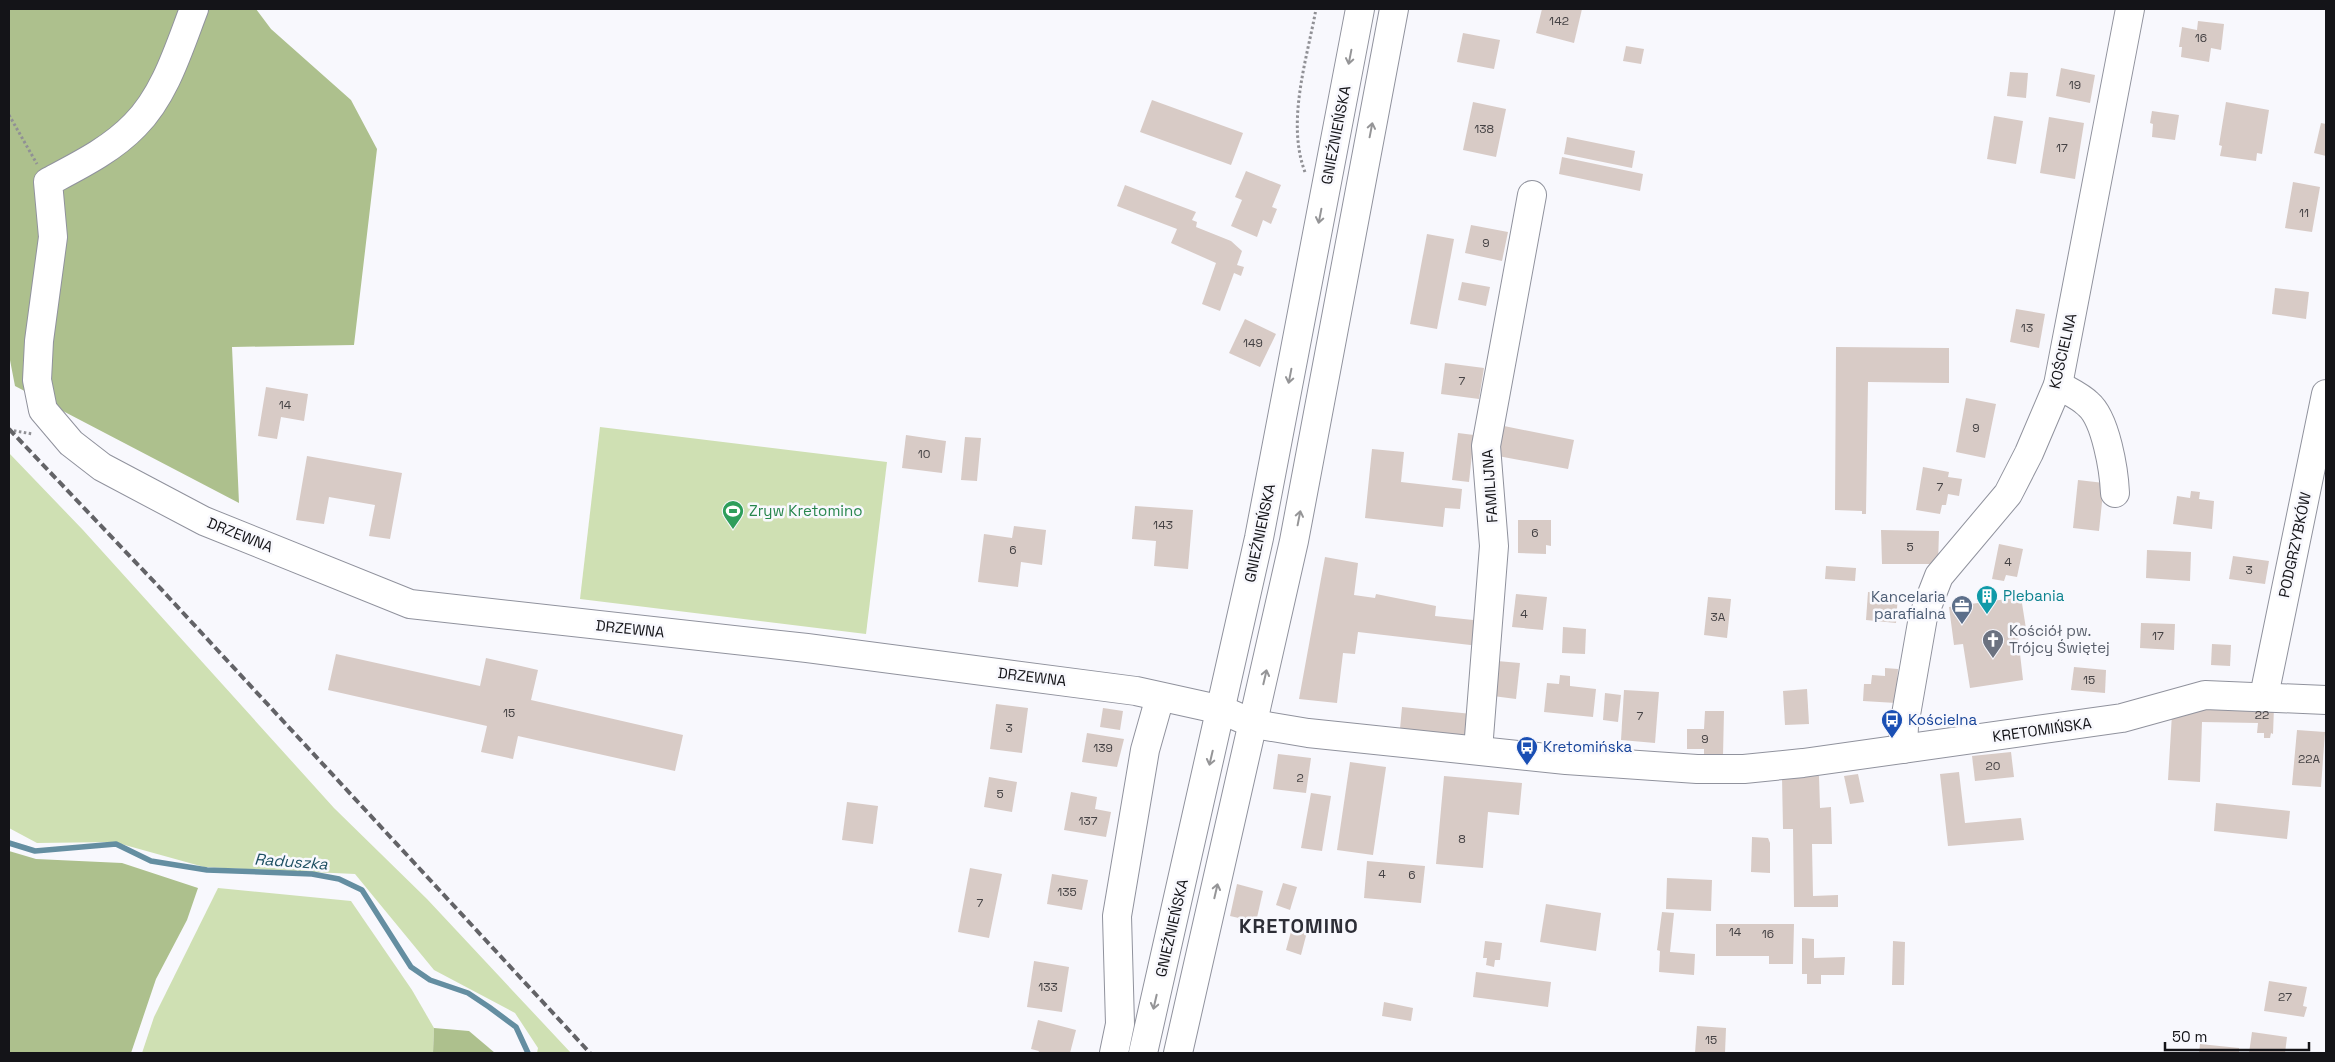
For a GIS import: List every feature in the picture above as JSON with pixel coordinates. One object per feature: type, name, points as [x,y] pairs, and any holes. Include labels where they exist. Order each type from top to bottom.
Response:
[{"type":"street","points":[[48,182],[94,157],[135,125],[157,96],[194,9]]},
{"type":"street","name":"GNIEŹNIEŃSKA","points":[[1143,1053],[1222,710],[1272,477],[1360,9]]},
{"type":"street","points":[[1178,1053],[1254,724],[1310,459],[1394,9]]},
{"type":"street","name":"KOŚCIELNA","points":[[1902,749],[1904,726],[1923,617],[1939,576],[2008,494],[2029,453],[2058,385],[2130,9]]},
{"type":"street","name":"DRZEWNA","points":[[48,182],[53,237],[39,341],[37,380],[43,410],[71,443],[102,467],[204,521],[410,604],[817,650],[1136,691],[1222,710]]},
{"type":"street","name":"FAMILIJNA","points":[[1478,750],[1494,546],[1486,446],[1532,195]]},
{"type":"street","points":[[2058,385],[2090,405],[2099,421],[2108,448],[2115,493]]},
{"type":"street","name":"PODGRZYBKÓW","points":[[2264,696],[2326,394]]},
{"type":"street","name":"KRETOMIŃSKA","points":[[1222,710],[1254,724],[1308,733],[1566,760],[1727,770],[1803,763],[2122,718],[2205,694],[2326,700]]},
{"type":"street","points":[[1114,1053],[1120,1024],[1118,916],[1143,758],[1160,697]]},
{"type":"path","points":[[9,115],[48,182]]},
{"type":"green space","points":[[9,9],[256,9],[271,29],[351,100],[377,149],[354,345],[232,347],[239,503],[15,386],[9,355]]},
{"type":"green space","name":"Zryw Kretomino","points":[[600,427],[887,462],[866,634],[580,599]]},
{"type":"green space","points":[[9,453],[83,530],[334,808],[427,899],[571,1053],[537,1053],[538,1048],[515,1013],[434,970],[355,874],[204,867],[114,842],[37,843],[9,828]]},
{"type":"green space","points":[[9,851],[36,859],[122,863],[198,888],[187,920],[156,979],[131,1053],[9,1053]]},
{"type":"green space","points":[[218,888],[351,901],[412,990],[434,1028],[433,1053],[142,1053],[154,1017]]},
{"type":"green space","points":[[434,1028],[469,1031],[495,1053],[433,1053]]},
{"type":"building","points":[[1542,9],[1582,9],[1574,43],[1536,33]]},
{"type":"building","points":[[2198,21],[2224,24],[2221,50],[2211,48],[2209,62],[2181,57],[2182,47],[2179,47],[2182,27],[2197,30]]},
{"type":"building","points":[[1463,33],[1500,40],[1494,69],[1457,62]]},
{"type":"building","points":[[1626,46],[1644,49],[1641,64],[1623,61]]},
{"type":"building","points":[[2061,68],[2095,75],[2090,103],[2056,96]]},
{"type":"building","points":[[2010,72],[2028,73],[2026,98],[2007,96]]},
{"type":"building","points":[[1152,100],[1243,133],[1231,165],[1140,132]]},
{"type":"building","points":[[1473,102],[1506,109],[1496,157],[1463,150]]},
{"type":"building","points":[[2226,102],[2269,110],[2262,154],[2257,153],[2256,161],[2220,156],[2222,146],[2219,145]]},
{"type":"building","points":[[2152,111],[2179,115],[2175,140],[2152,137],[2153,124],[2150,123]]},
{"type":"building","points":[[1994,116],[2023,121],[2016,164],[1987,159]]},
{"type":"building","points":[[2049,117],[2084,123],[2075,179],[2040,173]]},
{"type":"building","points":[[2321,123],[2326,124],[2326,156],[2314,153]]},
{"type":"building","points":[[1567,137],[1635,151],[1632,168],[1564,154]]},
{"type":"building","points":[[1562,157],[1643,174],[1640,191],[1559,174]]},
{"type":"building","points":[[1246,171],[1281,185],[1272,207],[1277,209],[1271,224],[1263,220],[1257,237],[1231,226],[1242,200],[1235,197]]},
{"type":"building","points":[[2293,182],[2320,187],[2312,232],[2285,228]]},
{"type":"building","points":[[1125,185],[1196,212],[1192,220],[1197,222],[1196,227],[1231,241],[1242,251],[1237,265],[1244,267],[1241,276],[1234,273],[1220,311],[1202,304],[1216,263],[1171,243],[1177,229],[1117,206]]},
{"type":"building","points":[[1471,225],[1508,232],[1502,261],[1465,253]]},
{"type":"building","points":[[1427,234],[1454,239],[1437,329],[1410,324]]},
{"type":"building","points":[[1462,282],[1490,287],[1486,306],[1458,300]]},
{"type":"building","points":[[2275,288],[2309,292],[2306,319],[2272,314]]},
{"type":"building","points":[[2016,309],[2045,314],[2039,348],[2010,342]]},
{"type":"building","points":[[1245,319],[1276,334],[1260,367],[1229,353]]},
{"type":"building","points":[[1836,347],[1949,348],[1949,383],[1868,382],[1866,514],[1862,514],[1862,511],[1835,510]]},
{"type":"building","points":[[1445,363],[1484,368],[1479,399],[1441,394]]},
{"type":"building","points":[[266,387],[308,394],[304,421],[281,417],[277,439],[258,436]]},
{"type":"building","points":[[1966,398],[1996,404],[1985,458],[1956,452]]},
{"type":"building","points":[[1504,426],[1574,440],[1568,469],[1498,456]]},
{"type":"building","points":[[1458,433],[1474,435],[1469,482],[1452,480]]},
{"type":"building","points":[[906,435],[946,441],[942,473],[902,468]]},
{"type":"building","points":[[965,437],[981,438],[977,481],[961,480]]},
{"type":"building","points":[[1372,449],[1404,452],[1401,482],[1462,489],[1460,509],[1445,508],[1443,527],[1365,518]]},
{"type":"building","points":[[307,456],[402,473],[390,539],[369,536],[375,505],[329,497],[324,524],[296,520]]},
{"type":"building","points":[[1923,467],[1949,472],[1948,477],[1962,479],[1959,496],[1948,494],[1946,505],[1942,505],[1940,514],[1916,510]]},
{"type":"building","points":[[2078,480],[2104,483],[2099,531],[2073,528]]},
{"type":"building","points":[[2191,491],[2200,492],[2199,499],[2214,501],[2212,529],[2173,524],[2177,496],[2190,498]]},
{"type":"building","points":[[1135,506],[1193,510],[1188,569],[1154,566],[1156,541],[1132,539]]},
{"type":"building","points":[[1518,520],[1551,520],[1551,546],[1546,545],[1546,554],[1518,553]]},
{"type":"building","points":[[1014,526],[1046,530],[1042,565],[1021,562],[1018,587],[978,582],[984,534],[1012,538]]},
{"type":"building","points":[[1881,530],[1939,531],[1938,564],[1882,564]]},
{"type":"building","points":[[1999,544],[2023,549],[2017,577],[2006,575],[2004,581],[1992,579]]},
{"type":"building","points":[[2147,550],[2191,552],[2190,581],[2146,578]]},
{"type":"building","points":[[2233,556],[2269,561],[2265,584],[2229,579]]},
{"type":"building","points":[[1325,557],[1358,563],[1354,595],[1375,598],[1376,594],[1436,606],[1435,616],[1483,621],[1479,646],[1358,632],[1355,654],[1343,653],[1337,703],[1299,699]]},
{"type":"building","points":[[1826,566],[1856,568],[1855,581],[1825,579]]},
{"type":"building","points":[[1868,592],[1898,594],[1896,623],[1866,620]]},
{"type":"building","points":[[1516,594],[1547,597],[1543,630],[1512,627]]},
{"type":"building","points":[[1708,597],[1731,599],[1727,638],[1704,635]]},
{"type":"building","points":[[2021,597],[2027,635],[2018,636],[2023,680],[1970,688],[1963,644],[1954,645],[1949,607]]},
{"type":"building","points":[[2141,623],[2175,624],[2174,650],[2140,648]]},
{"type":"building","points":[[1563,627],[1586,629],[1585,654],[1562,653]]},
{"type":"building","points":[[2212,644],[2231,645],[2230,666],[2211,665]]},
{"type":"building","points":[[336,654],[480,686],[486,658],[538,670],[531,700],[683,735],[675,771],[518,736],[513,759],[481,752],[487,726],[328,690]]},
{"type":"building","points":[[1497,661],[1520,663],[1516,699],[1493,696]]},
{"type":"building","points":[[2074,667],[2106,670],[2105,693],[2071,690]]},
{"type":"building","points":[[1885,668],[1898,669],[1896,703],[1863,701],[1864,684],[1871,684],[1872,675],[1885,676]]},
{"type":"building","points":[[1560,675],[1570,676],[1570,686],[1596,689],[1593,717],[1544,712],[1547,683],[1559,684]]},
{"type":"building","points":[[1807,689],[1809,724],[1785,725],[1783,691]]},
{"type":"building","points":[[1624,690],[1659,692],[1655,743],[1621,740]]},
{"type":"building","points":[[1605,693],[1621,695],[1618,722],[1603,720]]},
{"type":"building","points":[[996,704],[1028,708],[1022,753],[990,749]]},
{"type":"building","points":[[2202,704],[2274,707],[2273,734],[2271,733],[2270,738],[2264,738],[2264,733],[2257,733],[2258,723],[2202,722],[2200,782],[2168,780],[2172,714]]},
{"type":"building","points":[[1402,707],[1472,714],[1469,736],[1400,729]]},
{"type":"building","points":[[1103,708],[1123,711],[1120,730],[1100,727]]},
{"type":"building","points":[[1705,711],[1724,711],[1723,756],[1704,756],[1704,749],[1687,749],[1687,729],[1704,729]]},
{"type":"building","points":[[2297,730],[2325,732],[2321,787],[2292,785]]},
{"type":"building","points":[[1087,733],[1124,739],[1117,767],[1082,762]]},
{"type":"building","points":[[2011,752],[2014,777],[1975,781],[1972,756]]},
{"type":"building","points":[[1278,754],[1311,758],[1306,793],[1273,789]]},
{"type":"building","points":[[1350,762],[1386,767],[1373,855],[1337,850]]},
{"type":"building","points":[[1959,772],[1965,823],[2021,818],[2024,840],[1948,846],[1940,774]]},
{"type":"building","points":[[1858,774],[1864,802],[1850,804],[1844,776]]},
{"type":"building","points":[[1444,776],[1522,783],[1519,815],[1488,812],[1483,868],[1436,864]]},
{"type":"building","points":[[1819,776],[1820,808],[1831,807],[1832,844],[1812,844],[1813,896],[1838,895],[1838,907],[1794,907],[1793,829],[1783,829],[1782,777]]},
{"type":"building","points":[[989,777],[1017,782],[1012,812],[984,807]]},
{"type":"building","points":[[1071,792],[1097,797],[1095,809],[1111,812],[1106,837],[1064,830]]},
{"type":"building","points":[[1311,793],[1331,796],[1322,851],[1301,848]]},
{"type":"building","points":[[847,802],[878,806],[873,844],[842,840]]},
{"type":"building","points":[[2216,803],[2290,811],[2287,839],[2214,831]]},
{"type":"building","points":[[1752,837],[1768,838],[1770,843],[1770,873],[1751,872]]},
{"type":"building","points":[[1367,861],[1425,866],[1421,903],[1364,898]]},
{"type":"building","points":[[970,868],[1002,874],[989,938],[958,932]]},
{"type":"building","points":[[1052,874],[1088,880],[1082,910],[1047,904]]},
{"type":"building","points":[[1667,878],[1712,880],[1711,911],[1666,909]]},
{"type":"building","points":[[1283,883],[1297,887],[1290,910],[1276,905]]},
{"type":"building","points":[[1237,884],[1263,891],[1256,922],[1230,916]]},
{"type":"building","points":[[1546,904],[1601,913],[1596,951],[1540,942]]},
{"type":"building","points":[[1662,912],[1674,913],[1670,952],[1695,954],[1694,975],[1659,972],[1660,951],[1657,950]]},
{"type":"building","points":[[1716,924],[1794,924],[1793,964],[1769,964],[1769,956],[1716,956]]},
{"type":"building","points":[[1292,928],[1307,932],[1301,955],[1286,950]]},
{"type":"building","points":[[1802,938],[1814,939],[1814,958],[1845,957],[1844,975],[1821,975],[1821,984],[1807,984],[1807,974],[1802,974]]},
{"type":"building","points":[[1485,941],[1502,943],[1500,960],[1495,960],[1494,967],[1486,965],[1487,958],[1483,958]]},
{"type":"building","points":[[1893,941],[1905,942],[1904,985],[1892,985]]},
{"type":"building","points":[[1034,961],[1069,967],[1062,1012],[1027,1007]]},
{"type":"building","points":[[1476,972],[1551,982],[1548,1007],[1473,997]]},
{"type":"building","points":[[2269,981],[2307,987],[2303,1006],[2307,1007],[2304,1017],[2264,1011]]},
{"type":"building","points":[[1384,1002],[1413,1008],[1411,1021],[1382,1016]]},
{"type":"building","points":[[1038,1020],[1076,1030],[1070,1053],[1038,1053],[1039,1051],[1031,1049]]},
{"type":"building","points":[[1697,1026],[1726,1028],[1725,1053],[1695,1053]]},
{"type":"building","points":[[2252,1032],[2287,1037],[2285,1053],[2249,1053]]},
{"type":"building","points":[[2200,1044],[2239,1048],[2239,1053],[2199,1053]]},
{"type":"waterway","name":"Raduszka","points":[[9,843],[35,851],[116,844],[151,861],[207,870],[312,874],[339,879],[362,890],[411,967],[430,980],[468,993],[489,1007],[516,1027],[528,1053]]},
{"type":"railway","points":[[9,429],[161,589],[590,1053]]},
{"type":"place","name":"Zryw Kretomino","points":[[733,530]]},
{"type":"place","name":"Plebania","points":[[1987,615]]},
{"type":"place","name":"Kancelaria parafialna","points":[[1962,625]]},
{"type":"place","name":"Kościół pw. Trójcy Świętej","points":[[1993,659]]},
{"type":"place","name":"Kościelna","points":[[1892,739]]},
{"type":"place","name":"Kretomińska","points":[[1527,766]]},
{"type":"district","name":"KRETOMINO","points":[[1299,926]]}]
